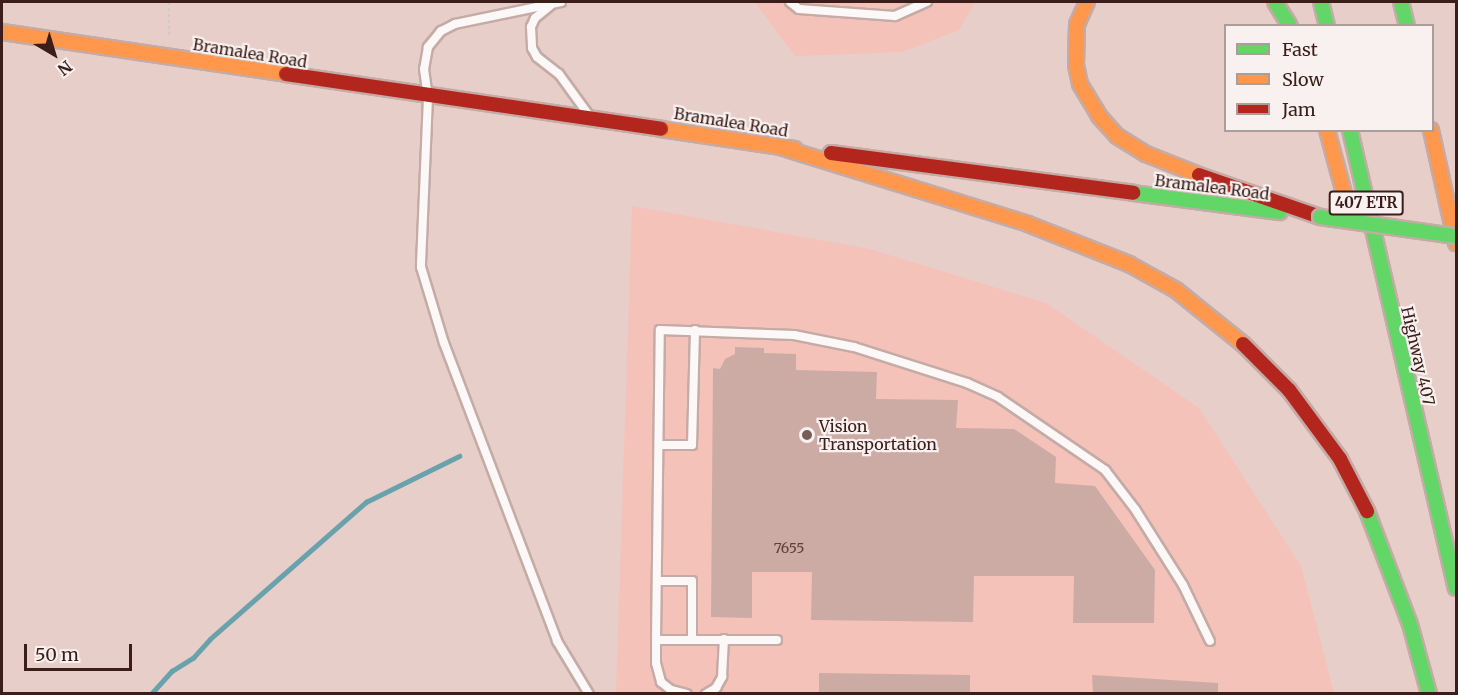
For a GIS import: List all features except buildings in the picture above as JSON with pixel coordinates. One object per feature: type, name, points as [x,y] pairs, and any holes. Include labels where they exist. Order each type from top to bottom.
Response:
[{"type":"main road","points":[[1087,2],[1077,24],[1076,65],[1080,84],[1099,116],[1117,136],[1146,154],[1178,169],[1320,217]]},
{"type":"main road","points":[[1275,2],[1289,24]]},
{"type":"main road","points":[[1321,2],[1326,24]]},
{"type":"main road","points":[[1401,2],[1406,24]]},
{"type":"main road","name":"Bramalea Road","points":[[2,32],[428,97],[591,117],[780,147],[1456,236]]},
{"type":"main road","points":[[1329,132],[1355,235]]},
{"type":"main road","name":"Highway 407","points":[[1350,132],[1456,588]]},
{"type":"main road","points":[[1431,132],[1456,243]]},
{"type":"main road","points":[[780,147],[1028,224],[1129,264],[1176,290],[1239,339],[1289,390],[1340,459],[1376,526],[1410,624],[1429,693]]},
{"type":"main road","points":[[1364,254],[1382,276]]},
{"type":"lane","points":[[561,2],[455,24],[441,31],[428,47],[424,69],[428,97],[422,267],[430,303],[557,641],[589,693]]},
{"type":"lane","points":[[561,2],[543,10],[536,18],[531,27],[532,48],[537,57],[559,74],[591,117]]},
{"type":"lane","points":[[790,2],[800,9],[895,16],[927,2]]},
{"type":"lane","points":[[687,693],[671,690],[661,682],[656,663],[660,330],[794,335],[854,347],[967,383],[998,398],[1105,470],[1135,509],[1184,585],[1210,641]]},
{"type":"lane","points":[[660,445],[692,445],[695,330]]},
{"type":"lane","points":[[657,580],[692,581],[692,639]]},
{"type":"lane","points":[[706,693],[716,688],[723,677],[724,639]]},
{"type":"lane","points":[[656,640],[777,639]]},
{"type":"path","points":[[169,2],[169,58]]},
{"type":"shaded area","points":[[755,2],[975,2],[959,30],[902,52],[795,56]]},
{"type":"shaded area","points":[[632,206],[870,249],[1046,303],[1199,408],[1301,566],[1334,693],[616,694]]},
{"type":"waterway","points":[[151,694],[172,671],[193,658],[210,639],[366,502],[459,456]]},
{"type":"traffic: fast","points":[[1275,2],[1289,24]]},
{"type":"traffic: fast","points":[[1321,2],[1326,24]]},
{"type":"traffic: fast","points":[[1401,2],[1406,24]]},
{"type":"traffic: fast","points":[[1350,132],[1456,588]]},
{"type":"traffic: fast","points":[[1133,193],[1280,212]]},
{"type":"traffic: fast","points":[[1320,217],[1456,236]]},
{"type":"traffic: fast","points":[[1367,511],[1410,624],[1429,694]]},
{"type":"traffic: slow","points":[[1087,2],[1077,24],[1076,65],[1080,84],[1099,116],[1117,136],[1146,154],[1199,175]]},
{"type":"traffic: slow","points":[[2,32],[286,74]]},
{"type":"traffic: slow","points":[[661,129],[795,149]]},
{"type":"traffic: slow","points":[[1328,132],[1350,215]]},
{"type":"traffic: slow","points":[[1431,132],[1456,243]]},
{"type":"traffic: slow","points":[[780,147],[1028,224],[1129,264],[1176,290],[1243,344]]},
{"type":"traffic: jam","points":[[286,74],[661,129]]},
{"type":"traffic: jam","points":[[831,153],[1133,193]]},
{"type":"traffic: jam","points":[[1199,175],[1320,217]]},
{"type":"traffic: jam","points":[[1243,344],[1289,390],[1340,459],[1367,511]]},
{"type":"place","name":"Vision Transportation","points":[[807,435]]}]
